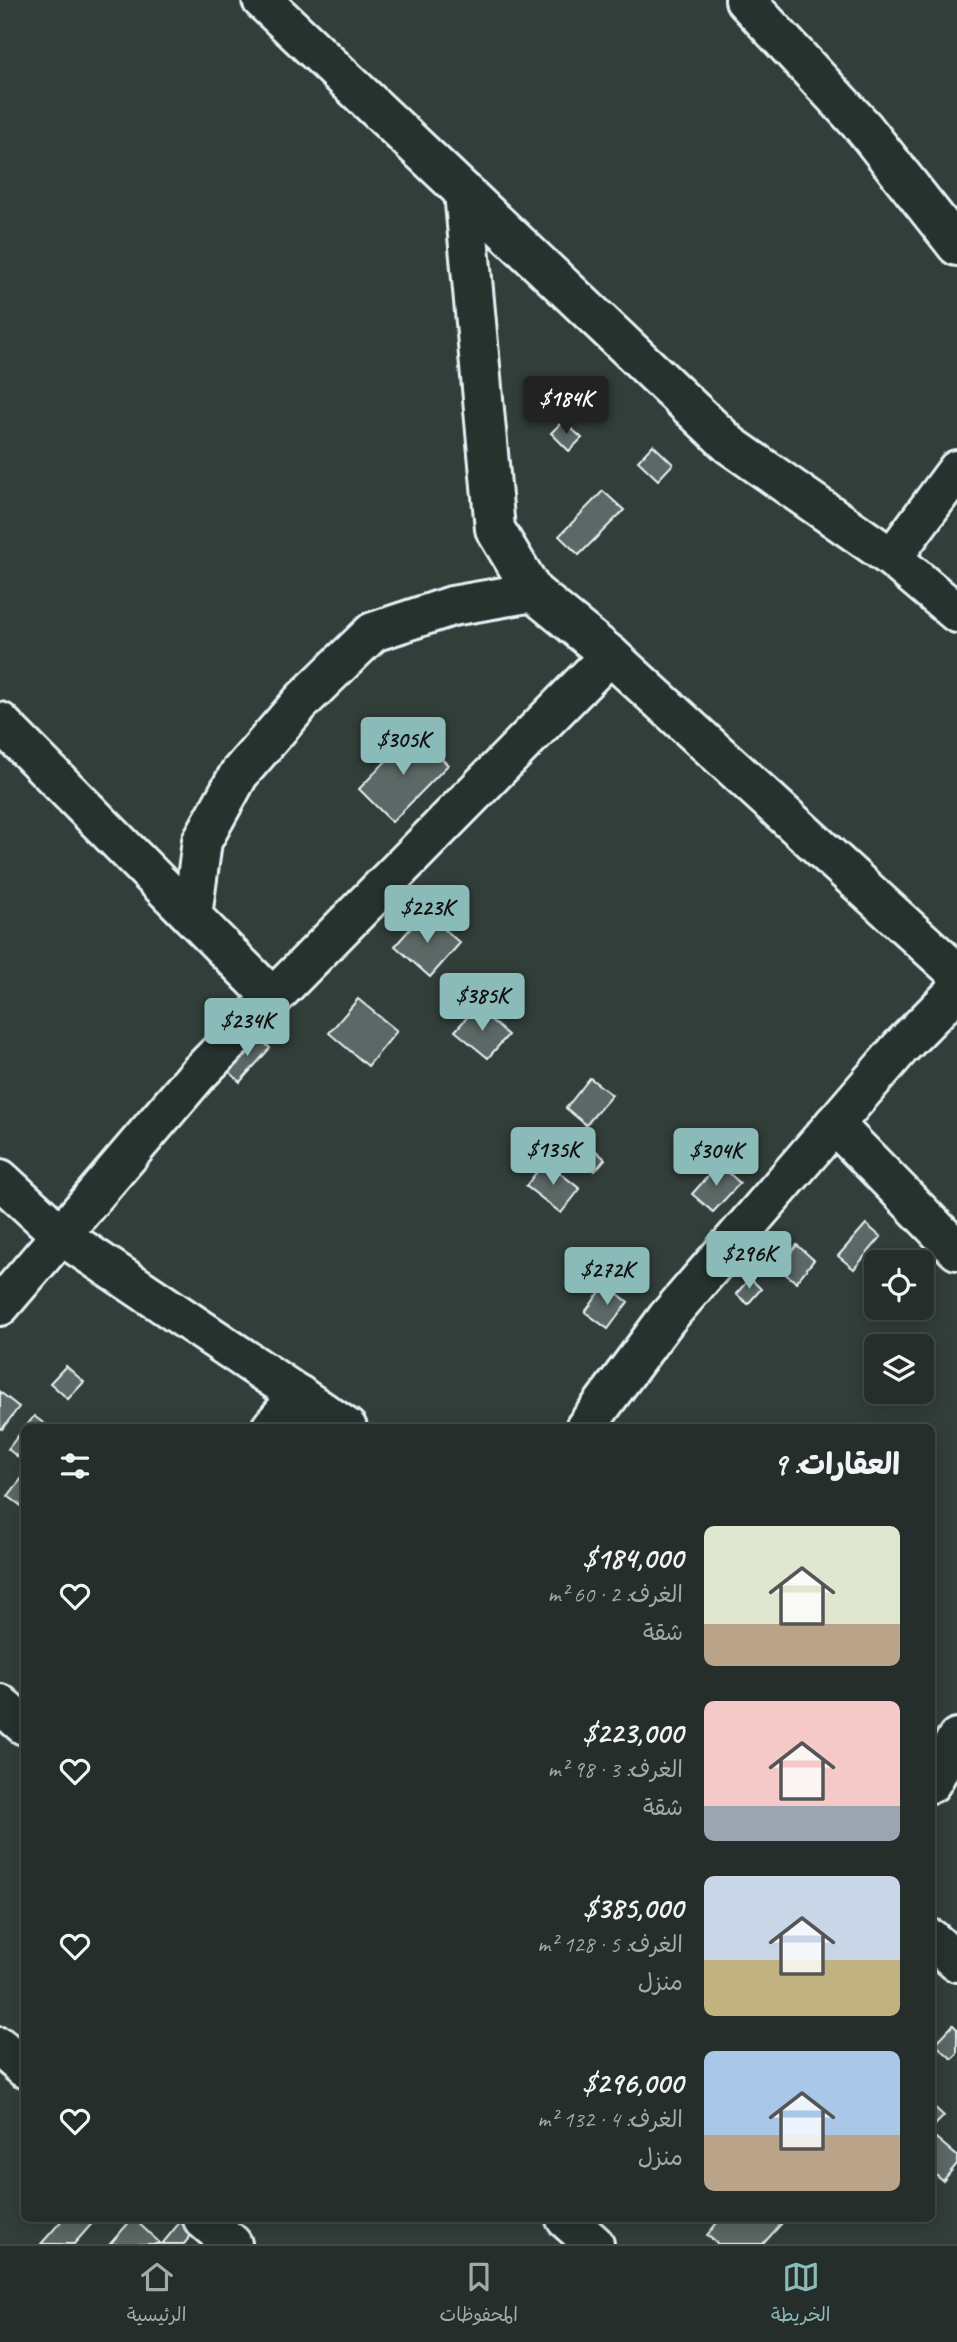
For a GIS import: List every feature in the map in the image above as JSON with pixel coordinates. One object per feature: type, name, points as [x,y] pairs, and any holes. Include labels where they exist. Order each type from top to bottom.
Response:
[{"type":"street","points":[[262,0],[730,446],[892,558],[957,613]]},
{"type":"street","points":[[745,0],[864,128],[957,246]]},
{"type":"street","points":[[464,192],[495,529],[533,592],[610,655],[957,973]]},
{"type":"street","points":[[892,558],[957,470]]},
{"type":"street","points":[[192,916],[202,841],[239,774],[303,700],[373,632],[452,606],[533,592]]},
{"type":"street","points":[[0,1306],[197,1075],[272,997],[403,869],[610,655]]},
{"type":"street","points":[[0,722],[272,997]]},
{"type":"street","points":[[588,1424],[667,1318],[738,1239],[834,1124],[957,990]]},
{"type":"street","points":[[834,1124],[957,1250]]},
{"type":"street","points":[[0,1179],[62,1236],[341,1424]]},
{"type":"street","points":[[274,1424],[299,1395]]},
{"type":"street","points":[[935,1776],[957,1738]]},
{"type":"street","points":[[935,1943],[957,1962]]},
{"type":"street","points":[[0,2047],[21,2065]]},
{"type":"street","points":[[206,2222],[232,2244]]},
{"type":"building","points":[[563,421],[582,438],[569,451],[551,433]]},
{"type":"building","points":[[653,445],[673,464],[658,480],[638,461]]},
{"type":"building","points":[[603,491],[624,510],[579,555],[559,536]]},
{"type":"building","points":[[414,732],[448,765],[392,822],[359,789]]},
{"type":"building","points":[[425,912],[460,943],[430,977],[395,946]]},
{"type":"building","points":[[358,999],[397,1031],[368,1066],[329,1033]]},
{"type":"building","points":[[476,1007],[508,1035],[488,1058],[455,1031]]},
{"type":"building","points":[[254,1033],[270,1048],[240,1082],[224,1067]]},
{"type":"building","points":[[590,1078],[612,1095],[586,1125],[566,1108]]},
{"type":"building","points":[[587,1143],[605,1159],[595,1171],[576,1157]]},
{"type":"building","points":[[545,1161],[580,1189],[561,1213],[526,1186]]},
{"type":"building","points":[[719,1164],[740,1183],[713,1212],[692,1194]]},
{"type":"building","points":[[866,1224],[881,1237],[870,1250],[864,1250],[864,1257],[854,1269],[838,1256]]},
{"type":"building","points":[[797,1245],[814,1260],[796,1282],[778,1268]]},
{"type":"building","points":[[585,1250],[606,1266],[590,1286],[569,1270]]},
{"type":"building","points":[[750,1278],[761,1289],[748,1304],[736,1294]]},
{"type":"building","points":[[606,1284],[628,1302],[608,1329],[585,1312]]},
{"type":"building","points":[[66,1366],[84,1382],[68,1399],[50,1383]]},
{"type":"building","points":[[0,1392],[19,1407],[2,1429],[0,1427]]},
{"type":"building","points":[[34,1416],[45,1424],[28,1424]]},
{"type":"building","points":[[21,1432],[21,1460],[8,1449]]},
{"type":"building","points":[[21,1479],[21,1506],[8,1496]]},
{"type":"building","points":[[953,2025],[957,2029],[957,2054],[952,2059],[935,2044]]},
{"type":"building","points":[[935,2108],[944,2116],[935,2125]]},
{"type":"building","points":[[935,2139],[957,2156],[957,2164],[943,2181],[935,2174]]},
{"type":"building","points":[[60,2222],[93,2222],[74,2244],[41,2244]]},
{"type":"building","points":[[129,2222],[137,2222],[161,2244],[110,2244]]},
{"type":"building","points":[[180,2222],[193,2233],[184,2244],[162,2244]]},
{"type":"building","points":[[718,2222],[782,2223],[763,2244],[718,2244],[707,2235]]}]
